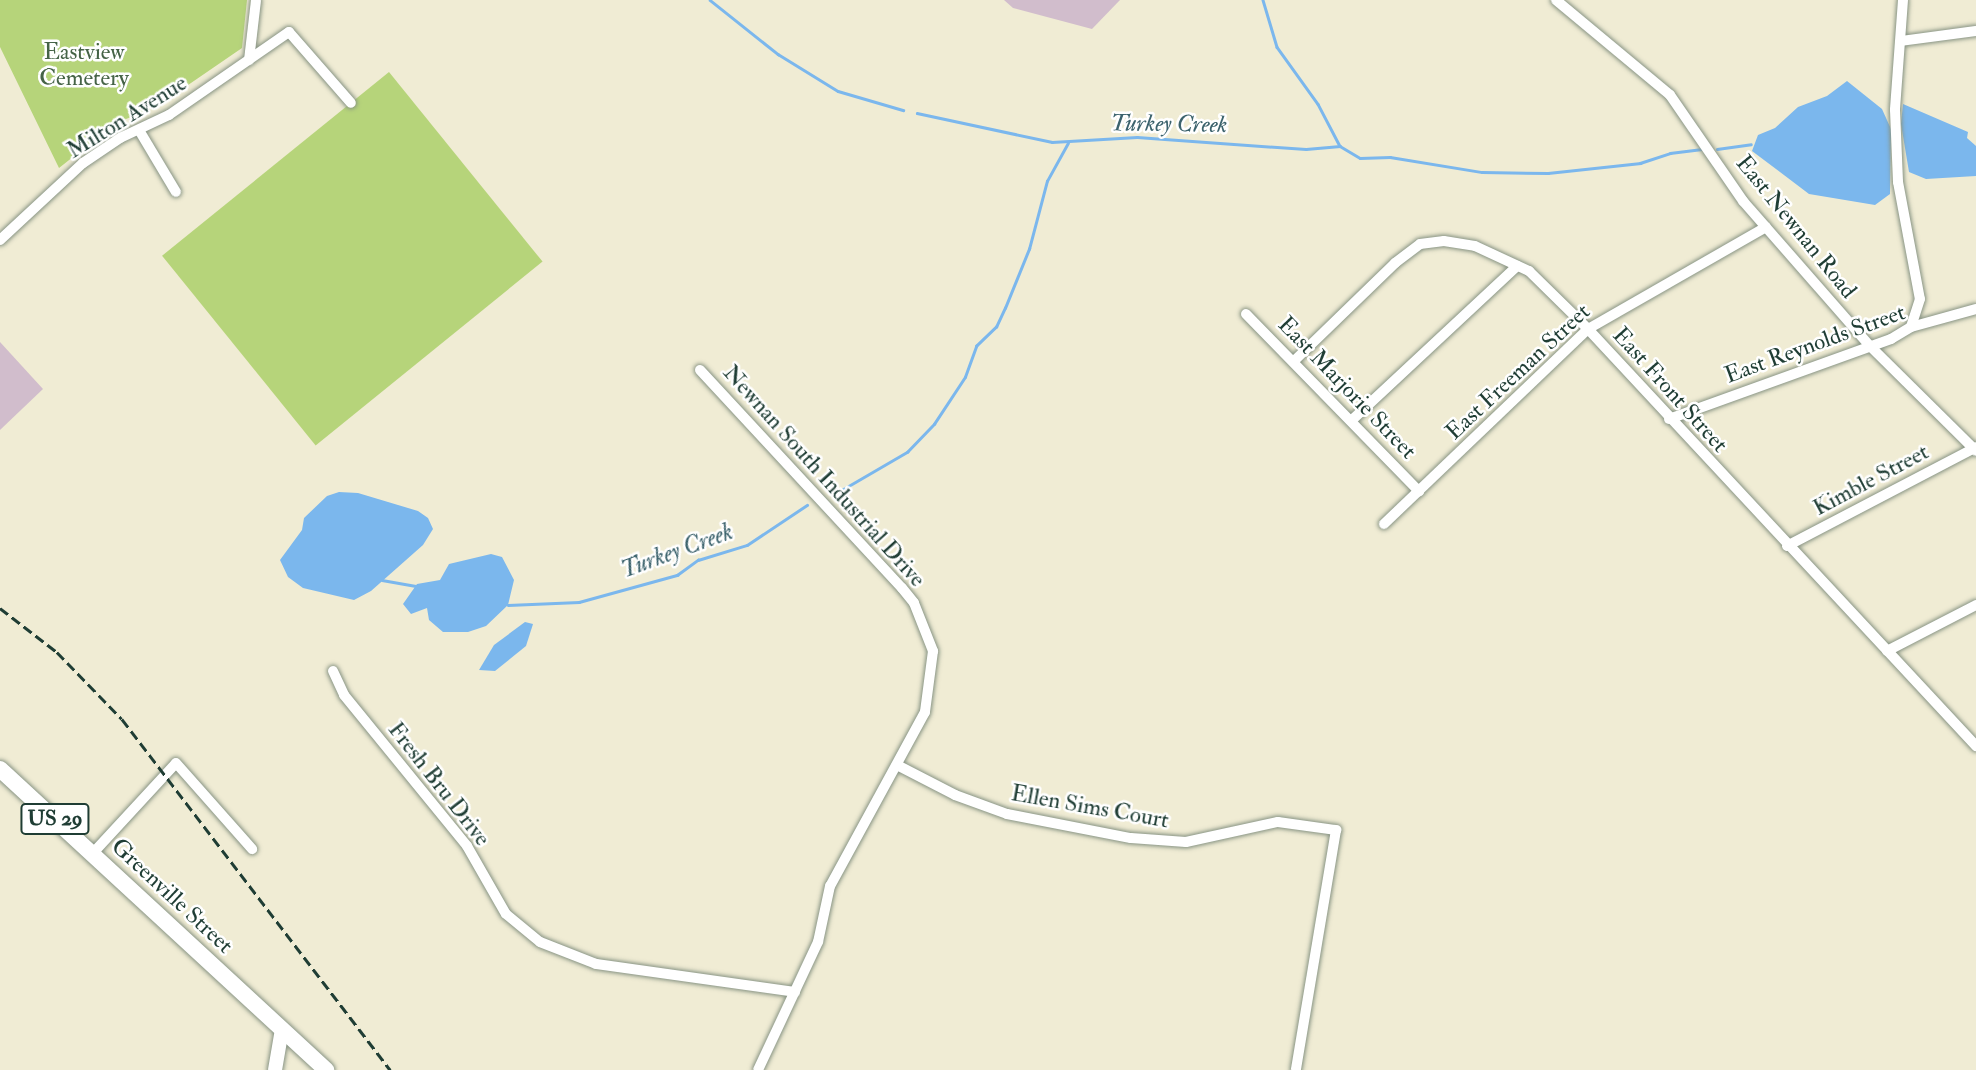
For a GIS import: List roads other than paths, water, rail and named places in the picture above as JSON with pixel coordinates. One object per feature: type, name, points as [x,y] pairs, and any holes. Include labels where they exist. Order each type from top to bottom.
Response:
[{"type":"main road","name":"Greenville Street","points":[[0,769],[282,1029]]},
{"type":"main road","name":"US 29","points":[[282,1029],[326,1070]]},
{"type":"street","points":[[249,60],[256,0]]},
{"type":"street","name":"East Newnan Road","points":[[1556,0],[1670,95],[1766,227],[1870,345],[1975,449]]},
{"type":"street","points":[[1903,0],[1895,110],[1898,182],[1920,299],[1910,327]]},
{"type":"street","name":"Milton Avenue","points":[[1,236],[83,163],[139,130],[289,32],[351,103]]},
{"type":"street","points":[[1901,41],[1976,32]]},
{"type":"street","points":[[139,130],[176,192]]},
{"type":"street","name":"East Freeman Street","points":[[1384,524],[1588,329],[1766,227]]},
{"type":"street","name":"East Front Street","points":[[1294,360],[1420,244],[1444,242],[1475,246],[1517,265],[1539,280],[1588,329],[1787,546],[1976,746]]},
{"type":"street","points":[[1352,420],[1517,265]]},
{"type":"street","name":"East Reynolds Street","points":[[1669,419],[1870,345],[1910,327],[1976,309]]},
{"type":"street","name":"East Marjorie Street","points":[[1246,314],[1294,360],[1419,491]]},
{"type":"street","name":"Newnan South Industrial Drive","points":[[701,370],[914,603],[929,637],[934,667],[925,712],[830,886],[818,942],[758,1070]]},
{"type":"street","name":"Kimble Street","points":[[1787,546],[1975,449]]},
{"type":"street","points":[[1887,651],[1976,604]]},
{"type":"street","name":"Fresh Bru Drive","points":[[334,671],[344,695],[467,846],[506,914],[540,942],[596,964],[795,992]]},
{"type":"street","points":[[93,853],[176,764],[252,849]]},
{"type":"street","name":"Ellen Sims Court","points":[[897,765],[955,795],[1007,814],[1131,838],[1186,842],[1278,822],[1336,830],[1296,1070]]},
{"type":"street","points":[[275,1070],[282,1029]]},
{"type":"water","points":[[1847,81],[1882,109],[1891,129],[1890,194],[1875,205],[1809,194],[1752,151],[1758,135],[1775,128],[1798,107],[1827,96]]},
{"type":"water","points":[[1903,104],[1968,132],[1967,138],[1976,146],[1976,176],[1926,179],[1909,172],[1901,124]]},
{"type":"water","points":[[339,492],[358,493],[418,511],[428,518],[433,529],[423,545],[371,591],[354,600],[303,588],[288,577],[280,560],[302,530],[304,518],[327,496]]},
{"type":"water","points":[[491,554],[502,557],[514,580],[508,605],[486,626],[468,632],[443,632],[429,620],[427,608],[411,614],[403,604],[417,584],[440,580],[449,564]]},
{"type":"water","points":[[525,622],[533,624],[526,646],[495,671],[479,670],[494,645]]},
{"type":"waterway","points":[[710,0],[778,54],[838,91],[903,110]]},
{"type":"waterway","points":[[1263,0],[1277,47],[1318,104],[1340,146]]},
{"type":"waterway","name":"Turkey Creek","points":[[917,113],[1052,142],[1137,137],[1306,149],[1340,146],[1360,158],[1390,157],[1482,172],[1548,173],[1640,163],[1670,153],[1702,149]]},
{"type":"waterway","name":"Turkey Creek","points":[[833,495],[907,452],[934,424],[965,377],[976,346],[996,327],[1029,249],[1047,181],[1068,143]]},
{"type":"waterway","name":"Turkey Creek","points":[[1717,149],[1751,144]]},
{"type":"waterway","name":"Turkey Creek","points":[[508,605],[579,602],[677,575],[698,560],[747,545],[807,505]]},
{"type":"waterway","name":"Turkey Creek","points":[[382,580],[415,586]]},
{"type":"railway","points":[[0,608],[57,652],[122,719],[390,1070]]},
{"type":"park label","name":"Eastview Cemetery","points":[[84,65]]}]
